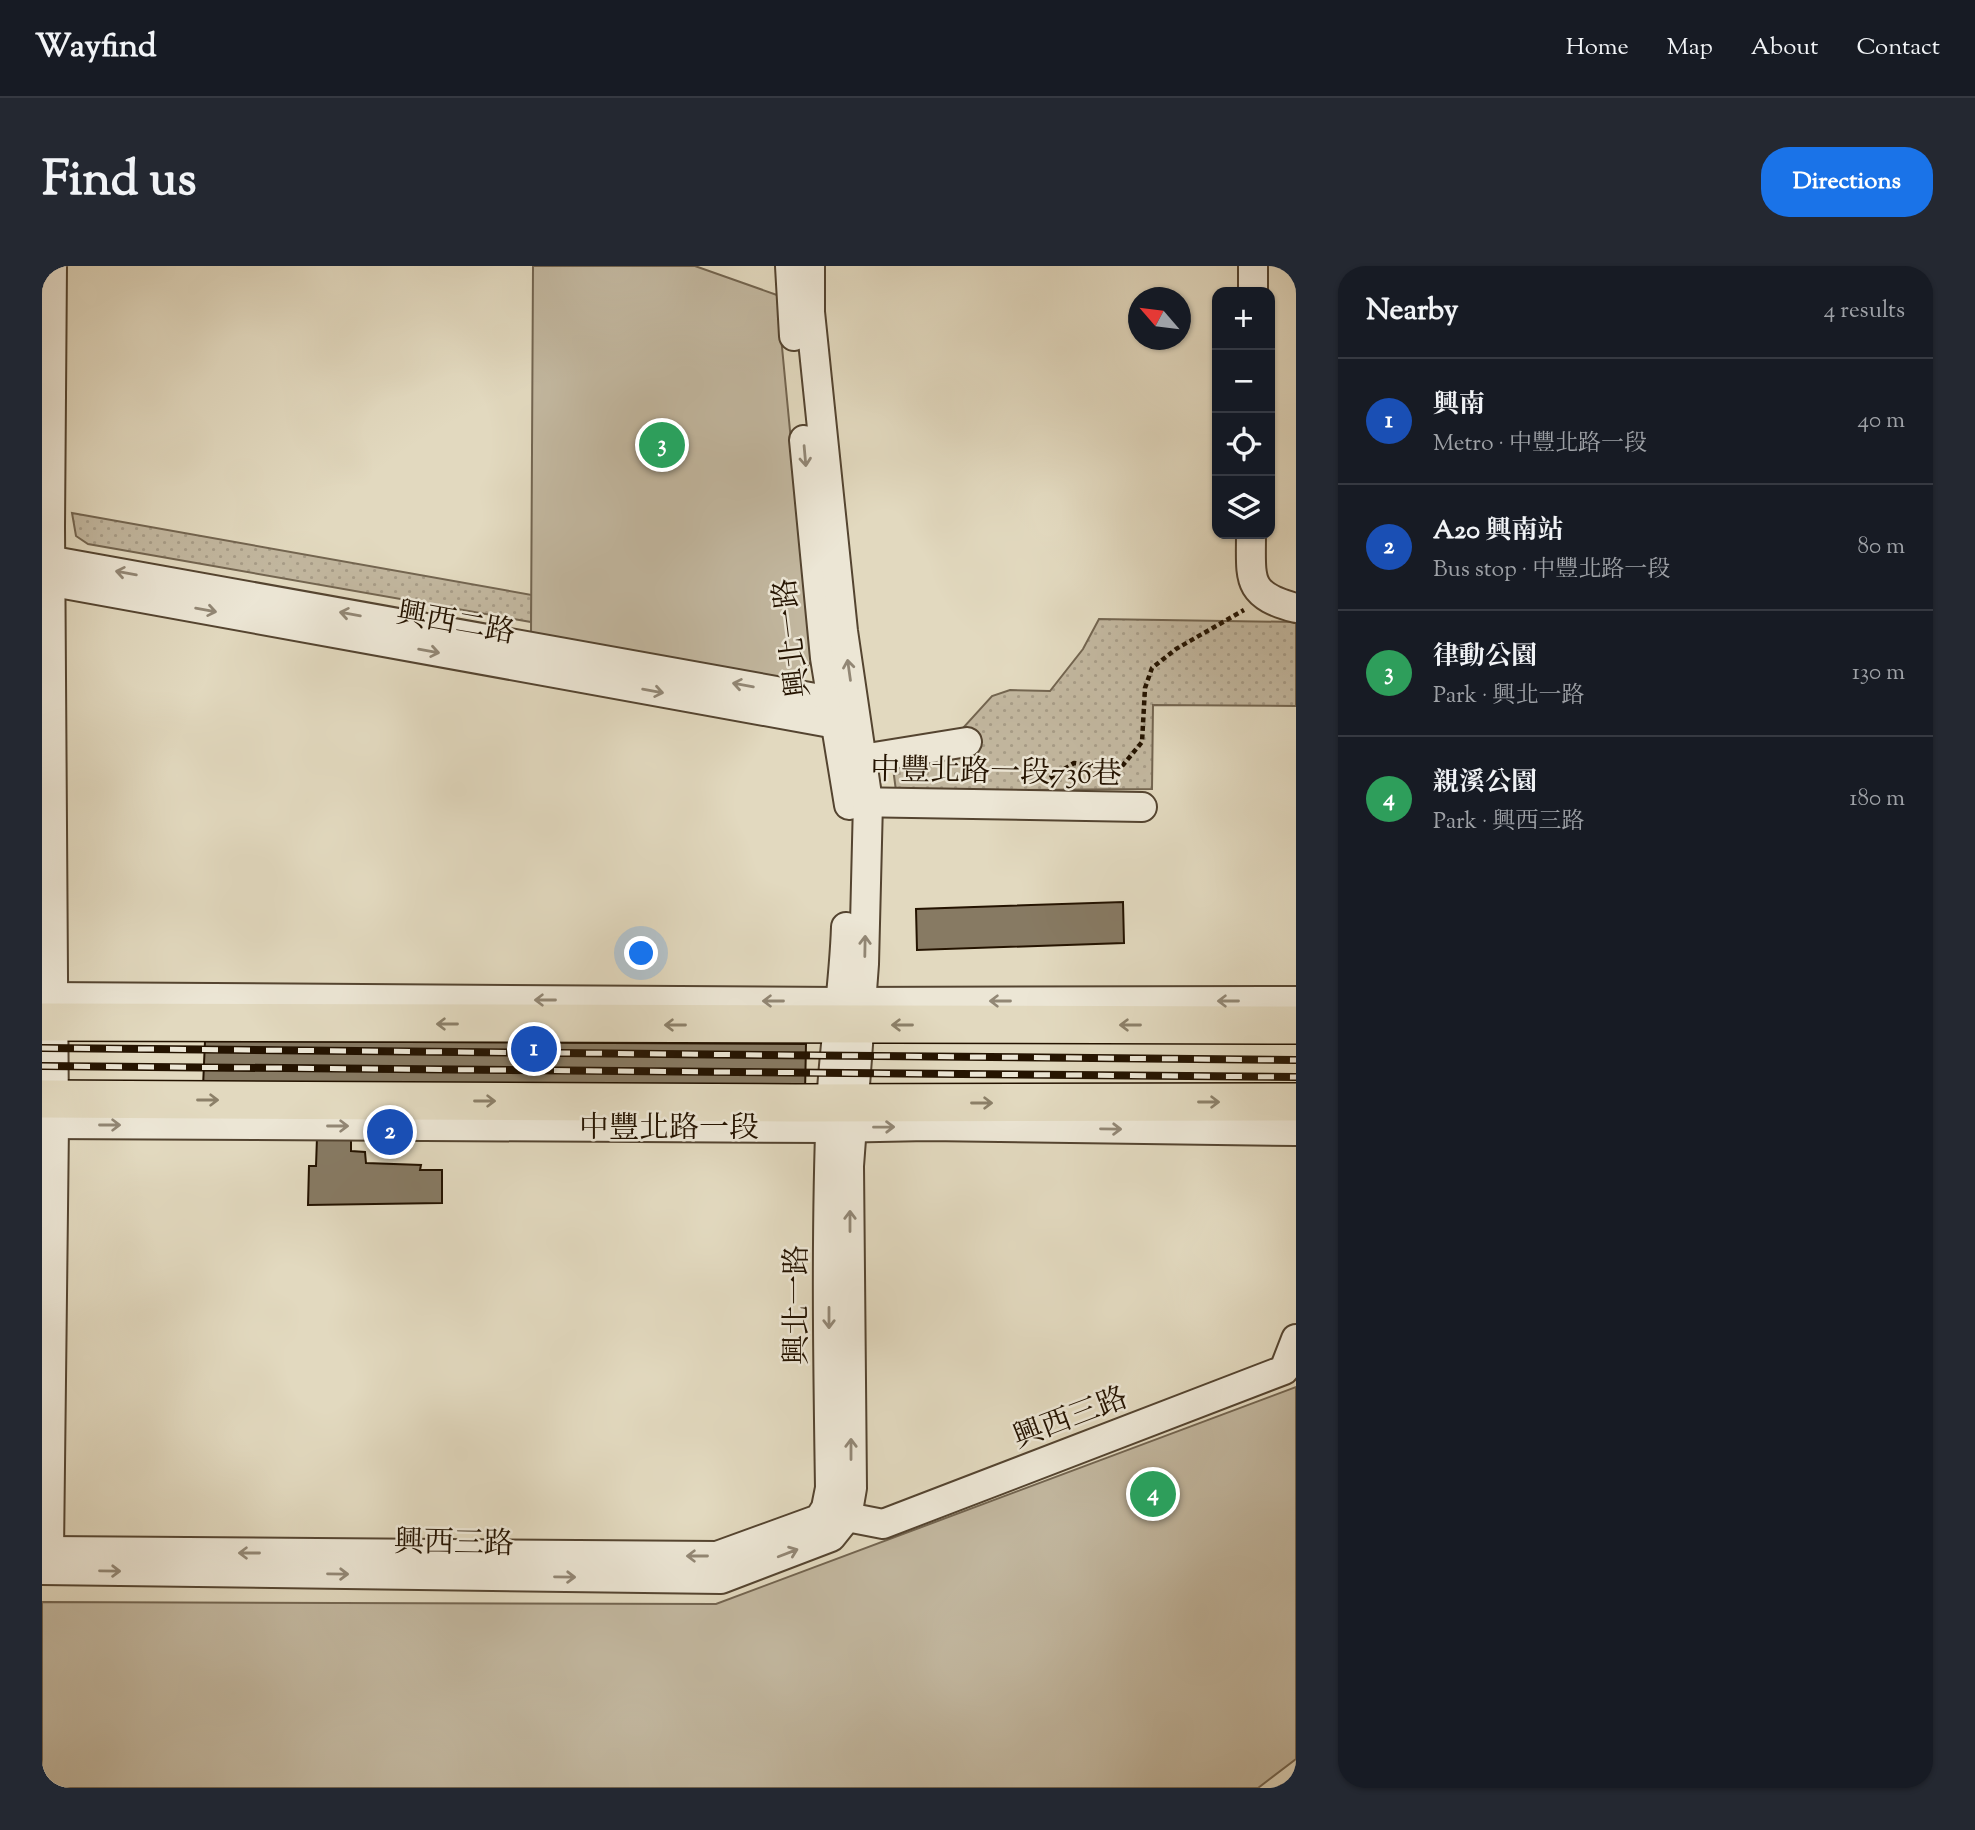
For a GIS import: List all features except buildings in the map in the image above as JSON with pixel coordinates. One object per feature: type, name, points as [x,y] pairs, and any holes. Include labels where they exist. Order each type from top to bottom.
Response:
[{"type":"main road","points":[[47,1009],[851,1013],[1296,1025]]},
{"type":"main road","name":"中豐北路一段","points":[[48,1112],[842,1115],[1296,1102]]},
{"type":"street","points":[[44,1558],[48,1112],[47,570],[52,266]]},
{"type":"street","name":"興北一路","points":[[790,266],[789,292],[823,641],[859,802],[851,1013],[842,1115],[849,1166],[852,1488],[837,1512]]},
{"type":"street","points":[[810,266],[810,312],[843,632],[841,713],[862,759],[859,802]]},
{"type":"street","points":[[1252,287],[1253,266]]},
{"type":"street","points":[[1251,539],[1251,574],[1259,592],[1272,601],[1296,607]]},
{"type":"street","points":[[47,570],[841,713]]},
{"type":"street","points":[[862,759],[967,742]]},
{"type":"street","name":"中豐北路一段736巷","points":[[859,802],[1142,807]]},
{"type":"street","points":[[851,1013],[1296,1001]]},
{"type":"street","name":"中豐北路一段","points":[[842,1115],[928,1126],[1296,1131]]},
{"type":"street","name":"興西三路","points":[[44,1558],[721,1579],[831,1537],[837,1512],[883,1524],[1284,1370],[1296,1339]]},
{"type":"path","points":[[1047,779],[1074,763],[1109,768],[1123,765],[1142,742],[1145,688],[1152,668],[1176,649],[1266,597]]},
{"type":"path","points":[[1279,1788],[1296,1779]]},
{"type":"shaded area","points":[[533,266],[695,266],[777,295],[812,660],[795,682],[531,635]]},
{"type":"shaded area","points":[[72,513],[532,595],[531,622],[88,544],[76,536]]},
{"type":"shaded area","points":[[1099,619],[1296,622],[1296,706],[1153,705],[1152,789],[896,791],[893,768],[954,738],[992,696],[1010,690],[1050,691],[1083,649]]},
{"type":"shaded area","points":[[1296,1387],[1296,1759],[1258,1788],[42,1788],[42,1602],[716,1604]]},
{"type":"railway","points":[[42,1048],[1296,1060]]},
{"type":"railway","points":[[42,1066],[1296,1077]]},
{"type":"place","name":"律動公園","points":[[662,445]]},
{"type":"place","name":"興南","points":[[534,1049]]},
{"type":"place","name":"A20 興南站","points":[[390,1132]]},
{"type":"place","name":"親溪公園","points":[[1153,1494]]}]
